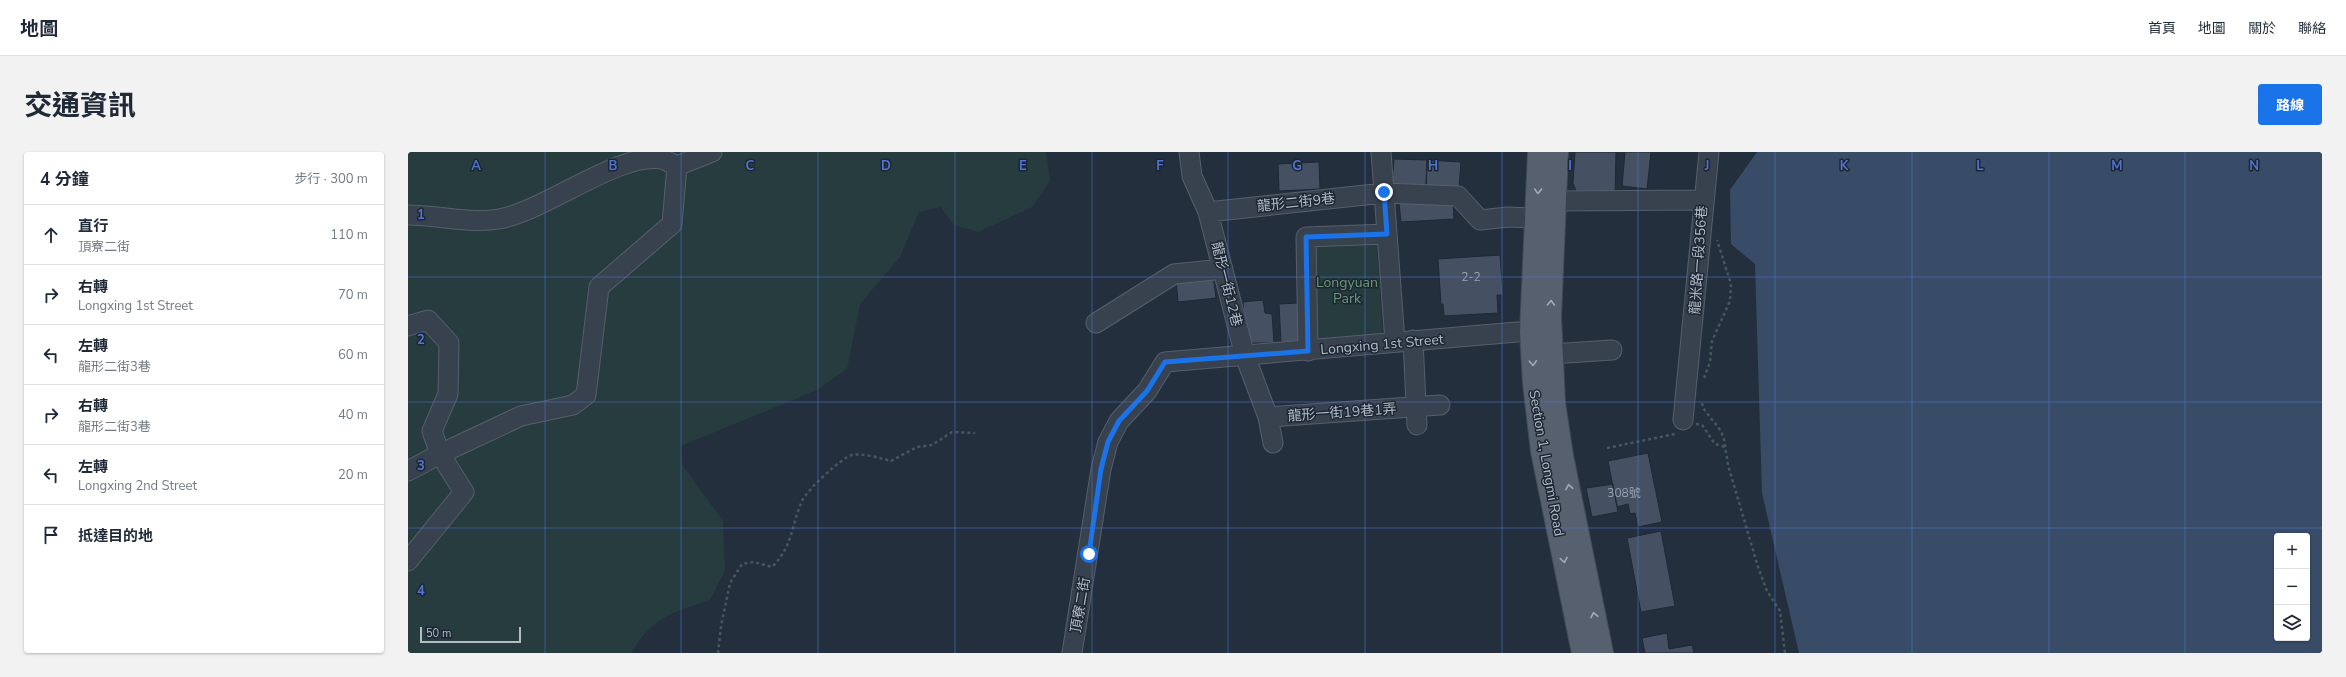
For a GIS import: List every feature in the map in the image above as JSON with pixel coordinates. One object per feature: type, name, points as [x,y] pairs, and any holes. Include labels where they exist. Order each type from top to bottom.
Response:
[{"type":"main road","name":"Section 1, Longmi Road","points":[[1539,152],[1536,218],[1541,332],[1551,354],[1558,430],[1602,653]]},
{"type":"main road","name":"Section 1, Longmi Road","points":[[1557,152],[1555,202],[1534,389],[1542,451],[1583,653]]},
{"type":"street","points":[[408,215],[457,220],[499,219],[537,207],[605,173],[635,161],[660,159],[678,166],[712,152]]},
{"type":"street","name":"龍形一街12巷","points":[[1189,152],[1192,176],[1208,212],[1245,356],[1268,417],[1273,443]]},
{"type":"street","points":[[1381,152],[1387,234],[1416,406],[1417,425]]},
{"type":"street","points":[[1704,200],[1709,152]]},
{"type":"street","points":[[408,471],[440,454],[521,416],[573,405],[586,395],[599,287],[672,224],[678,166]]},
{"type":"street","name":"龍形二街9巷","points":[[1208,212],[1384,192],[1458,196],[1480,220],[1508,217],[1536,218]]},
{"type":"street","name":"龍米路一段356巷","points":[[1555,202],[1704,200],[1683,420]]},
{"type":"street","points":[[1308,351],[1306,237],[1387,234]]},
{"type":"street","points":[[1096,323],[1174,274],[1223,269]]},
{"type":"street","points":[[408,326],[428,320],[449,343],[448,394],[432,431],[440,454],[464,492],[408,561]]},
{"type":"street","name":"Longxing 1st Street","points":[[1165,362],[1308,351],[1404,341],[1541,332]]},
{"type":"street","points":[[1551,354],[1612,350]]},
{"type":"street","name":"頂寮二街","points":[[1072,653],[1100,477],[1108,442],[1119,421],[1147,391],[1165,362]]},
{"type":"street","name":"龍形一街19巷1弄","points":[[1268,417],[1440,405]]},
{"type":"path","points":[[1702,385],[1710,362],[1712,341],[1730,301],[1731,284],[1717,237]]},
{"type":"path","points":[[1701,397],[1703,408],[1721,431],[1728,465],[1758,567],[1768,591],[1780,611],[1785,653]]},
{"type":"path","points":[[1607,448],[1682,433],[1683,420],[1702,425],[1715,444],[1725,447]]},
{"type":"path","points":[[718,653],[721,626],[730,583],[742,564],[754,562],[772,567],[784,555],[803,499],[832,469],[851,455],[867,456],[891,461],[917,447],[932,445],[952,432],[975,433]]},
{"type":"green space","points":[[408,152],[1046,152],[1050,181],[1032,207],[978,232],[954,225],[941,207],[919,212],[900,257],[860,304],[847,369],[817,390],[681,446],[683,466],[723,521],[725,570],[710,600],[685,608],[655,624],[647,631],[631,653],[408,653]]},
{"type":"green space","name":"Longyuan Park","points":[[1376,237],[1383,337],[1317,340],[1313,243]]},
{"type":"water","points":[[1757,152],[2322,152],[2322,653],[1799,653],[1762,493],[1755,264],[1731,244],[1730,190]]},
{"type":"building","points":[[1575,152],[1616,152],[1615,197],[1578,194],[1573,183]]},
{"type":"building","points":[[1625,152],[1651,152],[1647,189],[1622,186]]},
{"type":"building","points":[[1394,159],[1427,160],[1426,186],[1392,184]]},
{"type":"building","points":[[1427,160],[1461,162],[1459,188],[1426,186]]},
{"type":"building","points":[[1319,162],[1320,189],[1279,191],[1278,164]]},
{"type":"building","points":[[1453,200],[1454,219],[1401,222],[1399,203]]},
{"type":"building","points":[[1500,255],[1503,295],[1497,295],[1498,313],[1444,316],[1443,304],[1441,304],[1438,259]]},
{"type":"building","points":[[1213,275],[1216,298],[1178,302],[1176,279]]},
{"type":"building","points":[[1263,300],[1265,313],[1272,314],[1274,343],[1252,343],[1245,336],[1243,302]]},
{"type":"building","points":[[1299,303],[1301,341],[1281,342],[1279,304]]},
{"type":"building","points":[[1648,453],[1662,522],[1638,527],[1635,513],[1630,514],[1628,504],[1617,507],[1608,461]]},
{"type":"building","points":[[1613,484],[1618,512],[1592,517],[1586,488]]},
{"type":"building","points":[[1661,531],[1675,606],[1641,612],[1627,538]]},
{"type":"building","points":[[1667,633],[1669,649],[1692,645],[1694,653],[1645,653],[1642,638]]},
{"type":"route","points":[[1089,554],[1101,469],[1108,442],[1119,421],[1132,409],[1147,391],[1165,362],[1308,351],[1306,237],[1387,234],[1384,192]]}]
